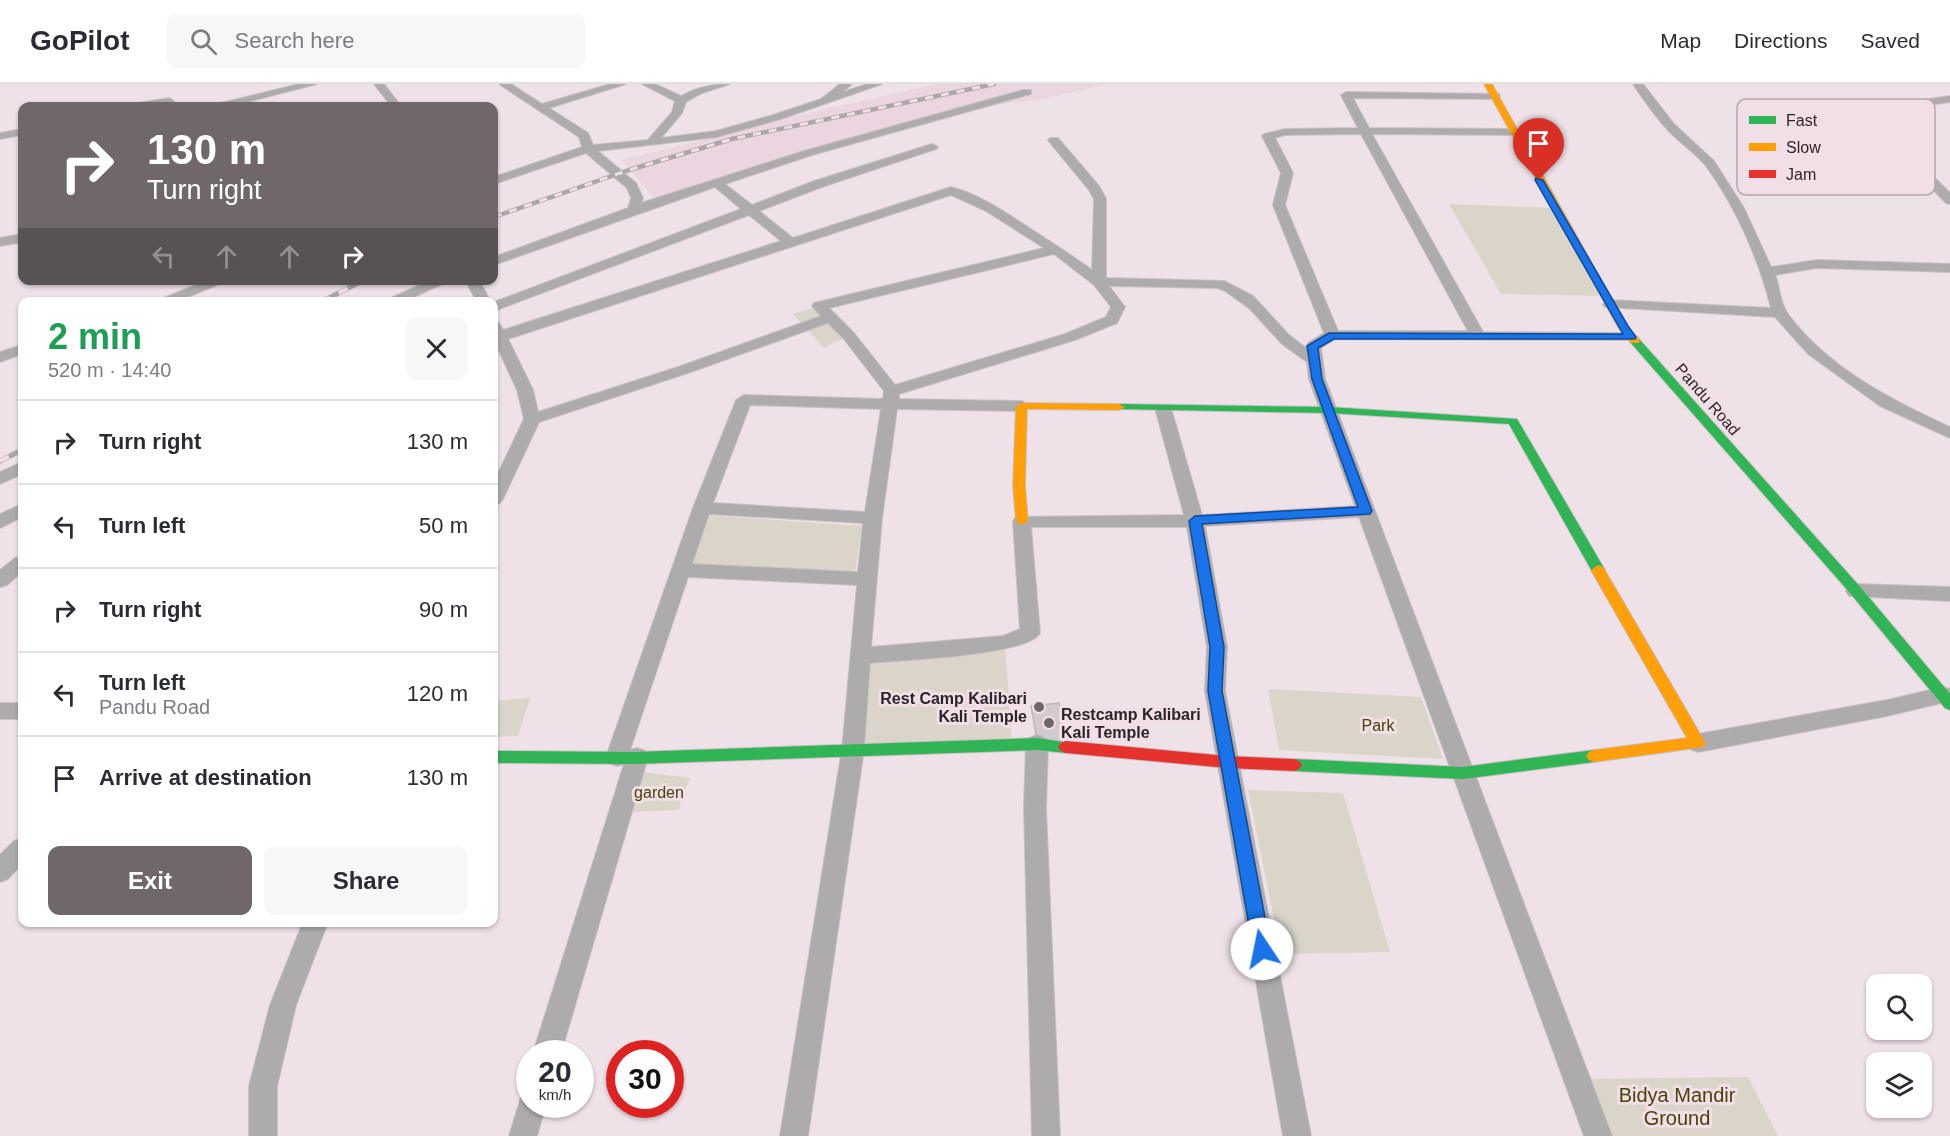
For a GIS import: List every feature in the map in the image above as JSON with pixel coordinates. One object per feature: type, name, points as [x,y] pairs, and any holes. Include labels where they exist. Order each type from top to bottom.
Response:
[{"type":"street","points":[[247,102],[285,96],[312,84]]},
{"type":"street","points":[[379,84],[393,102]]},
{"type":"street","points":[[504,84],[584,135],[588,149],[632,186],[637,198],[633,210]]},
{"type":"street","points":[[542,107],[621,84]]},
{"type":"street","points":[[647,84],[681,100]]},
{"type":"street","points":[[651,143],[677,113],[681,100],[698,91],[725,84]]},
{"type":"street","points":[[825,101],[848,84]]},
{"type":"street","points":[[498,180],[588,149],[717,134],[876,84]]},
{"type":"street","points":[[1638,84],[1670,126],[1710,163],[1738,208],[1766,272],[1779,313],[1813,351],[1886,403],[1950,433]]},
{"type":"street","points":[[171,102],[177,88]]},
{"type":"street","points":[[1478,336],[1346,95],[1492,90]]},
{"type":"street","name":"Pandu Road","points":[[1492,90],[1610,304],[1631,337],[1856,591],[1947,700]]},
{"type":"street","points":[[498,260],[633,210],[808,153],[1027,92]]},
{"type":"street","points":[[1935,101],[1950,99]]},
{"type":"street","points":[[1332,335],[1279,205],[1287,173],[1268,136],[1285,132],[1514,132]]},
{"type":"street","points":[[0,136],[18,133]]},
{"type":"street","points":[[1054,140],[1095,189],[1100,199],[1099,282]]},
{"type":"street","points":[[498,305],[818,184],[932,147]]},
{"type":"street","points":[[717,183],[790,243]]},
{"type":"street","points":[[1935,185],[1950,200]]},
{"type":"street","points":[[498,330],[790,243],[951,191],[979,202],[1029,235],[1056,249],[1099,282],[1118,307],[1112,321],[891,398]]},
{"type":"street","points":[[0,242],[18,239]]},
{"type":"street","points":[[794,1136],[853,749],[873,518],[891,398],[849,336],[819,306],[1056,249]]},
{"type":"street","points":[[1766,272],[1816,264],[1950,268]]},
{"type":"street","points":[[1099,282],[1219,284],[1233,288],[1245,295],[1285,339],[1315,360]]},
{"type":"street","points":[[175,297],[208,285]]},
{"type":"street","points":[[402,297],[432,285]]},
{"type":"street","points":[[1610,304],[1779,313]]},
{"type":"street","points":[[532,419],[683,370],[830,318]]},
{"type":"street","points":[[498,335],[525,390],[532,419],[498,491]]},
{"type":"street","points":[[1598,1136],[1317,379],[1312,346],[1332,335],[1631,337]]},
{"type":"street","points":[[0,357],[18,350]]},
{"type":"street","points":[[551,1040],[627,757],[681,570],[702,508],[744,400],[891,398],[1022,406],[1329,410],[1513,421],[1698,743]]},
{"type":"street","points":[[860,656],[1005,643],[1030,633],[1019,485],[1022,406]]},
{"type":"street","points":[[1163,408],[1195,521],[1217,647],[1215,691],[1297,1136]]},
{"type":"street","points":[[0,479],[18,469]]},
{"type":"street","points":[[702,508],[873,518]]},
{"type":"street","points":[[1022,521],[1195,521],[1366,511]]},
{"type":"street","points":[[0,522],[18,512]]},
{"type":"street","points":[[0,580],[18,566]]},
{"type":"street","points":[[681,570],[867,579]]},
{"type":"street","points":[[1856,591],[1950,594]]},
{"type":"street","points":[[498,757],[627,757],[853,749],[1012,747],[1037,744],[1227,762],[1463,772],[1698,743],[1947,700]]},
{"type":"street","points":[[0,711],[18,711]]},
{"type":"street","points":[[1037,744],[1035,808],[1046,1136]]},
{"type":"street","points":[[0,871],[18,852]]},
{"type":"street","points":[[263,1136],[263,1086],[283,1005],[314,927]]},
{"type":"street","points":[[523,1136],[528,1118]]},
{"type":"shaded area","points":[[937,84],[1107,84],[1038,100],[962,109],[655,199],[622,160],[821,110]]},
{"type":"green space","points":[[1449,204],[1555,208],[1606,296],[1501,294]]},
{"type":"green space","points":[[817,307],[846,337],[824,348],[793,314]]},
{"type":"green space","points":[[704,515],[862,526],[855,571],[693,564]]},
{"type":"green space","points":[[1005,643],[1012,747],[853,749],[859,664]]},
{"type":"green space","name":"Park","points":[[1268,689],[1421,697],[1443,759],[1279,750]]},
{"type":"green space","points":[[530,698],[518,736],[498,737],[498,701]]},
{"type":"green space","name":"garden","points":[[641,772],[690,778],[678,810],[629,812]]},
{"type":"green space","points":[[1248,790],[1343,793],[1390,952],[1281,954]]},
{"type":"green space","name":"Bidya Mandir Ground","points":[[1748,1077],[1778,1136],[1598,1136],[1577,1079]]},
{"type":"building","name":"Restcamp Kalibari Kali Temple","points":[[1059,703],[1069,745],[1037,740],[1031,706]]},
{"type":"railway","points":[[498,216],[629,170],[732,139],[994,84]]},
{"type":"railway","points":[[331,297],[354,285]]},
{"type":"railway","points":[[0,461],[18,452]]},
{"type":"traffic: fast","points":[[1635,341],[1856,591],[1950,704]]},
{"type":"traffic: fast","points":[[1119,407],[1329,410],[1513,421],[1598,570]]},
{"type":"traffic: fast","points":[[498,757],[634,758],[1037,744],[1066,747]]},
{"type":"traffic: fast","points":[[1294,765],[1463,773],[1594,756]]},
{"type":"traffic: slow","points":[[1488,84],[1623,327],[1635,341]]},
{"type":"traffic: slow","points":[[1022,521],[1019,485],[1022,406],[1119,407]]},
{"type":"traffic: slow","points":[[1594,756],[1698,743],[1598,570]]},
{"type":"traffic: jam","points":[[1066,747],[1227,762],[1294,765]]},
{"type":"place","name":"Rest Camp Kalibari Kali Temple","points":[[1039,707]]},
{"type":"place","name":"Restcamp Kalibari Kali Temple","points":[[1049,723]]},
{"type":"route","points":[[1262,949],[1215,691],[1217,647],[1195,521],[1366,511],[1317,379],[1312,346],[1332,335],[1631,337],[1623,327],[1539,180]]}]
